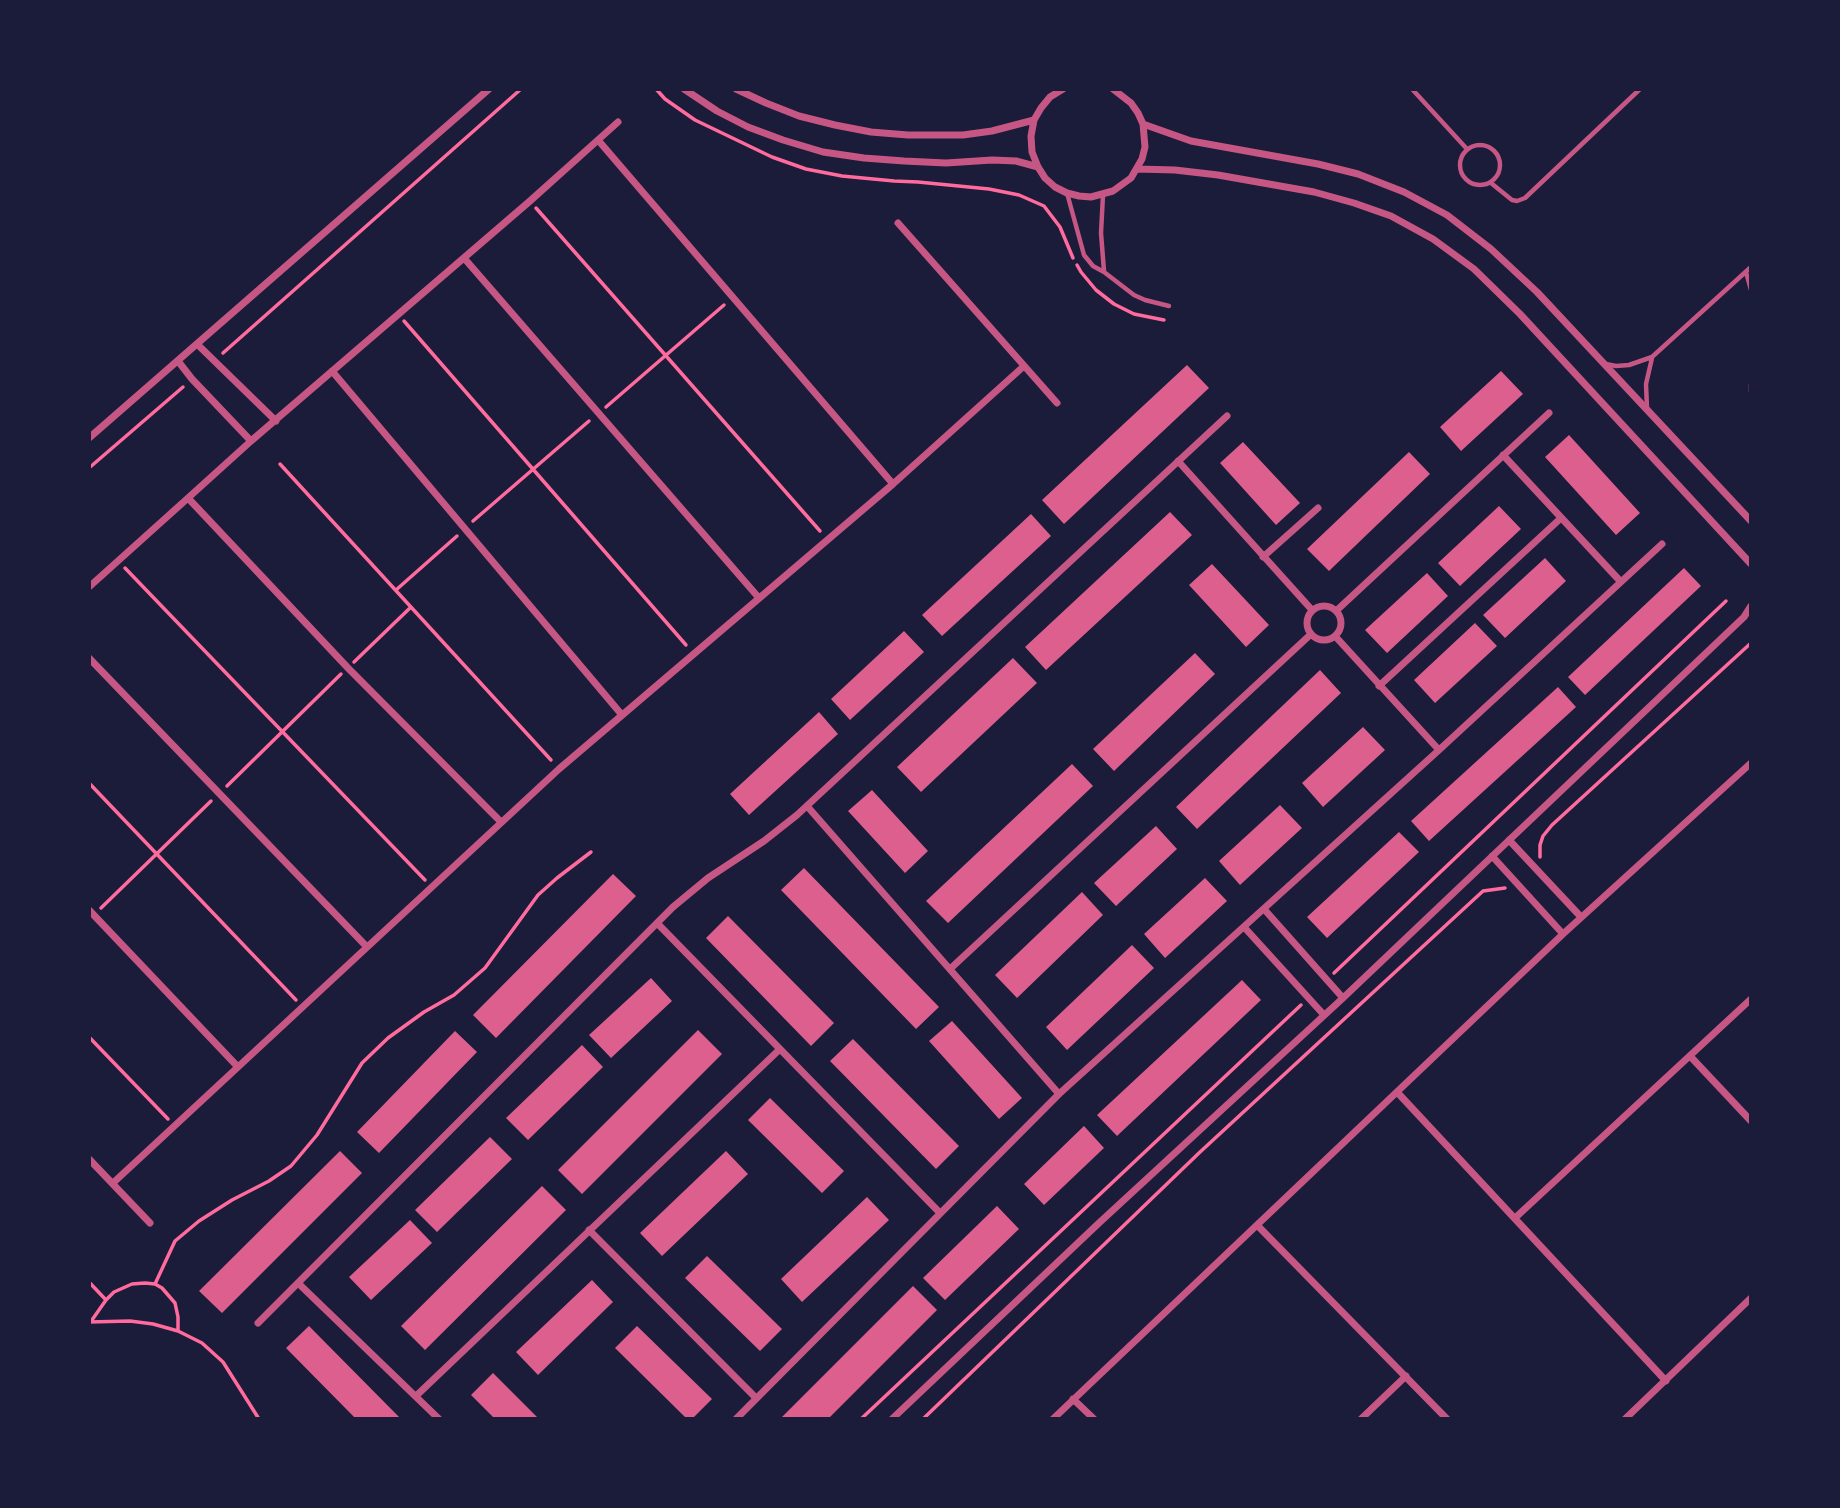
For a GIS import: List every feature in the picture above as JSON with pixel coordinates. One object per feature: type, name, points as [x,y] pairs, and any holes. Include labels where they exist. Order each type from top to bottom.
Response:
[{"type":"street","points":[[89,439],[489,89]]},
{"type":"street","points":[[684,89],[748,127],[823,152],[864,158],[946,163],[992,160],[1038,167]]},
{"type":"street","points":[[736,89],[799,116],[871,132],[963,135],[1034,120]]},
{"type":"street","points":[[1061,89],[1050,97],[1034,120],[1032,152],[1045,178],[1055,187],[1079,197],[1103,195],[1123,185],[1137,169],[1145,147],[1143,124],[1122,92],[1113,89]]},
{"type":"street","points":[[89,587],[251,441],[618,122]]},
{"type":"street","points":[[1143,124],[1191,141],[1358,174],[1404,192],[1447,215],[1491,249],[1537,292],[1751,521]]},
{"type":"street","points":[[598,140],[892,484]]},
{"type":"street","points":[[1137,169],[1175,170],[1242,178],[1314,192],[1391,216],[1433,239],[1474,269],[1520,314],[1751,564]]},
{"type":"street","points":[[898,223],[1057,404]]},
{"type":"street","points":[[464,258],[759,598]]},
{"type":"street","points":[[197,344],[276,421]]},
{"type":"street","points":[[178,362],[251,441]]},
{"type":"street","points":[[113,1184],[559,769],[892,484],[1024,366]]},
{"type":"street","points":[[332,371],[622,715]]},
{"type":"street","points":[[1336,611],[1549,413]]},
{"type":"street","points":[[258,1323],[673,907],[807,806],[1227,416]]},
{"type":"street","points":[[1503,455],[1621,582]]},
{"type":"street","points":[[1178,461],[1312,610]]},
{"type":"street","points":[[188,498],[348,668],[501,822]]},
{"type":"street","points":[[1263,556],[1318,508]]},
{"type":"street","points":[[1379,686],[1561,518]]},
{"type":"street","points":[[736,1419],[1059,1094],[1662,544]]},
{"type":"street","points":[[1327,606],[1336,611],[1341,627],[1335,636],[1325,641],[1310,635],[1306,620],[1312,610],[1327,606]]},
{"type":"street","points":[[892,1419],[1748,615],[1751,606]]},
{"type":"street","points":[[950,969],[1310,635]]},
{"type":"street","points":[[1335,636],[1439,750]]},
{"type":"street","points":[[89,658],[367,947]]},
{"type":"street","points":[[1053,1419],[1581,917],[1751,763]]},
{"type":"street","points":[[807,806],[1059,1094]]},
{"type":"street","points":[[1509,840],[1581,917]]},
{"type":"street","points":[[1492,856],[1563,934]]},
{"type":"street","points":[[1264,909],[1343,998]]},
{"type":"street","points":[[91,913],[238,1067]]},
{"type":"street","points":[[657,923],[940,1213]]},
{"type":"street","points":[[1244,927],[1324,1015]]},
{"type":"street","points":[[1515,1218],[1751,999]]},
{"type":"street","points":[[416,1396],[780,1049]]},
{"type":"street","points":[[1689,1056],[1751,1121]]},
{"type":"street","points":[[1397,1092],[1666,1381]]},
{"type":"street","points":[[89,1159],[150,1223]]},
{"type":"street","points":[[1257,1225],[1447,1419]]},
{"type":"street","points":[[589,1230],[756,1398]]},
{"type":"street","points":[[298,1283],[439,1419]]},
{"type":"street","points":[[1625,1419],[1751,1298]]},
{"type":"street","points":[[1362,1419],[1406,1377]]},
{"type":"street","points":[[1073,1399],[1094,1419]]},
{"type":"lane","points":[[1412,89],[1467,149]]},
{"type":"lane","points":[[1491,183],[1512,200],[1525,198],[1640,89]]},
{"type":"lane","points":[[1479,144],[1486,145],[1497,153],[1501,166],[1491,183],[1471,183],[1462,174],[1460,161],[1467,149],[1479,144]]},
{"type":"lane","points":[[1067,193],[1084,256],[1093,266],[1134,295],[1169,306]]},
{"type":"lane","points":[[1103,195],[1101,233],[1104,272]]},
{"type":"lane","points":[[1605,364],[1629,365],[1653,357],[1748,270]]},
{"type":"lane","points":[[1748,270],[1751,290]]},
{"type":"lane","points":[[1648,411],[1646,383],[1653,357]]},
{"type":"lane","points":[[1751,384],[1751,392]]},
{"type":"path","points":[[215,360],[521,89]]},
{"type":"path","points":[[656,89],[695,121],[772,157],[806,169],[855,177],[989,189],[1019,195],[1044,206],[1060,228],[1081,272],[1096,290],[1114,304],[1134,314],[1164,320]]},
{"type":"path","points":[[530,201],[827,538]]},
{"type":"path","points":[[396,590],[732,298]]},
{"type":"path","points":[[398,314],[694,654]]},
{"type":"path","points":[[89,468],[192,379]]},
{"type":"path","points":[[280,464],[559,769]]},
{"type":"path","points":[[118,561],[432,886]]},
{"type":"path","points":[[1327,980],[1726,601]]},
{"type":"path","points":[[91,913],[156,854],[411,607]]},
{"type":"path","points":[[1532,864],[1541,856],[1539,845],[1552,825],[1751,643]]},
{"type":"path","points":[[89,783],[303,1007]]},
{"type":"path","points":[[155,1284],[175,1241],[199,1221],[291,1166],[317,1135],[362,1063],[388,1038],[424,1012],[454,995],[485,968],[538,895],[591,852]]},
{"type":"path","points":[[923,1419],[1199,1153],[1483,891],[1504,889],[1514,880]]},
{"type":"path","points":[[861,1419],[1308,998]]},
{"type":"path","points":[[89,1037],[174,1126]]},
{"type":"path","points":[[89,1282],[106,1300]]},
{"type":"path","points":[[90,1322],[114,1293],[132,1284],[155,1284],[175,1303],[178,1331]]},
{"type":"path","points":[[90,1322],[130,1321],[153,1324],[178,1331],[202,1343],[223,1362],[258,1419]]},
{"type":"building","points":[[1187,365],[1209,388],[1064,524],[1042,500]]},
{"type":"building","points":[[1501,371],[1523,394],[1461,451],[1440,427]]},
{"type":"building","points":[[1569,435],[1640,513],[1616,535],[1545,457]]},
{"type":"building","points":[[1243,442],[1300,503],[1276,525],[1220,463]]},
{"type":"building","points":[[1409,452],[1430,474],[1329,571],[1307,549]]},
{"type":"building","points":[[1499,506],[1521,529],[1460,586],[1438,563]]},
{"type":"building","points":[[1170,512],[1192,535],[1046,670],[1025,647]]},
{"type":"building","points":[[1031,514],[1051,536],[942,636],[922,615]]},
{"type":"building","points":[[1545,558],[1566,581],[1505,638],[1483,615]]},
{"type":"building","points":[[1212,564],[1269,625],[1246,647],[1189,585]]},
{"type":"building","points":[[1684,568],[1701,586],[1585,695],[1568,677]]},
{"type":"building","points":[[1427,573],[1448,596],[1387,653],[1365,630]]},
{"type":"building","points":[[1475,623],[1497,646],[1435,703],[1414,680]]},
{"type":"building","points":[[904,631],[924,652],[850,720],[831,699]]},
{"type":"building","points":[[1195,653],[1215,674],[1114,771],[1093,749]]},
{"type":"building","points":[[1013,658],[1037,683],[921,792],[897,767]]},
{"type":"building","points":[[1320,670],[1341,693],[1197,829],[1176,807]]},
{"type":"building","points":[[1558,687],[1576,707],[1429,841],[1411,821]]},
{"type":"building","points":[[819,712],[838,734],[749,815],[730,794]]},
{"type":"building","points":[[1363,727],[1385,750],[1323,807],[1302,783]]},
{"type":"building","points":[[1072,764],[1093,786],[948,923],[926,901]]},
{"type":"building","points":[[872,790],[928,851],[905,873],[848,811]]},
{"type":"building","points":[[1280,805],[1302,828],[1240,885],[1219,861]]},
{"type":"building","points":[[1156,826],[1177,849],[1116,906],[1094,883]]},
{"type":"building","points":[[1399,832],[1419,852],[1327,938],[1307,917]]},
{"type":"building","points":[[804,868],[939,1007],[916,1029],[781,890]]},
{"type":"building","points":[[613,874],[636,896],[496,1038],[473,1015]]},
{"type":"building","points":[[1205,878],[1227,901],[1165,958],[1144,934]]},
{"type":"building","points":[[1082,892],[1103,915],[1017,998],[995,975]]},
{"type":"building","points":[[728,916],[834,1023],[811,1046],[706,938]]},
{"type":"building","points":[[1132,945],[1154,968],[1067,1050],[1046,1027]]},
{"type":"building","points":[[651,978],[672,1001],[611,1058],[589,1035]]},
{"type":"building","points":[[1242,980],[1261,1000],[1117,1136],[1097,1115]]},
{"type":"building","points":[[952,1021],[1022,1098],[999,1119],[929,1041]]},
{"type":"building","points":[[698,1030],[722,1054],[582,1194],[558,1170]]},
{"type":"building","points":[[455,1031],[477,1052],[379,1153],[357,1132]]},
{"type":"building","points":[[853,1039],[959,1146],[936,1169],[830,1061]]},
{"type":"building","points":[[582,1045],[603,1067],[528,1140],[506,1118]]},
{"type":"building","points":[[770,1098],[844,1171],[822,1193],[748,1120]]},
{"type":"building","points":[[1084,1126],[1104,1148],[1044,1205],[1024,1184]]},
{"type":"building","points":[[490,1137],[512,1159],[437,1232],[415,1210]]},
{"type":"building","points":[[340,1151],[362,1173],[222,1313],[199,1291]]},
{"type":"building","points":[[726,1151],[748,1174],[662,1256],[640,1233]]},
{"type":"building","points":[[542,1186],[566,1210],[425,1350],[401,1326]]},
{"type":"building","points":[[867,1197],[889,1220],[802,1302],[781,1279]]},
{"type":"building","points":[[997,1206],[1019,1229],[945,1300],[923,1278]]},
{"type":"building","points":[[410,1220],[432,1243],[371,1300],[349,1277]]},
{"type":"building","points":[[707,1256],[782,1329],[760,1351],[685,1278]]},
{"type":"building","points":[[592,1280],[613,1302],[538,1375],[516,1352]]},
{"type":"building","points":[[913,1286],[937,1310],[828,1419],[780,1419]]},
{"type":"building","points":[[309,1326],[401,1419],[356,1419],[286,1348]]},
{"type":"building","points":[[637,1326],[712,1399],[692,1419],[687,1419],[615,1348]]},
{"type":"building","points":[[493,1373],[539,1419],[495,1419],[471,1395]]}]
